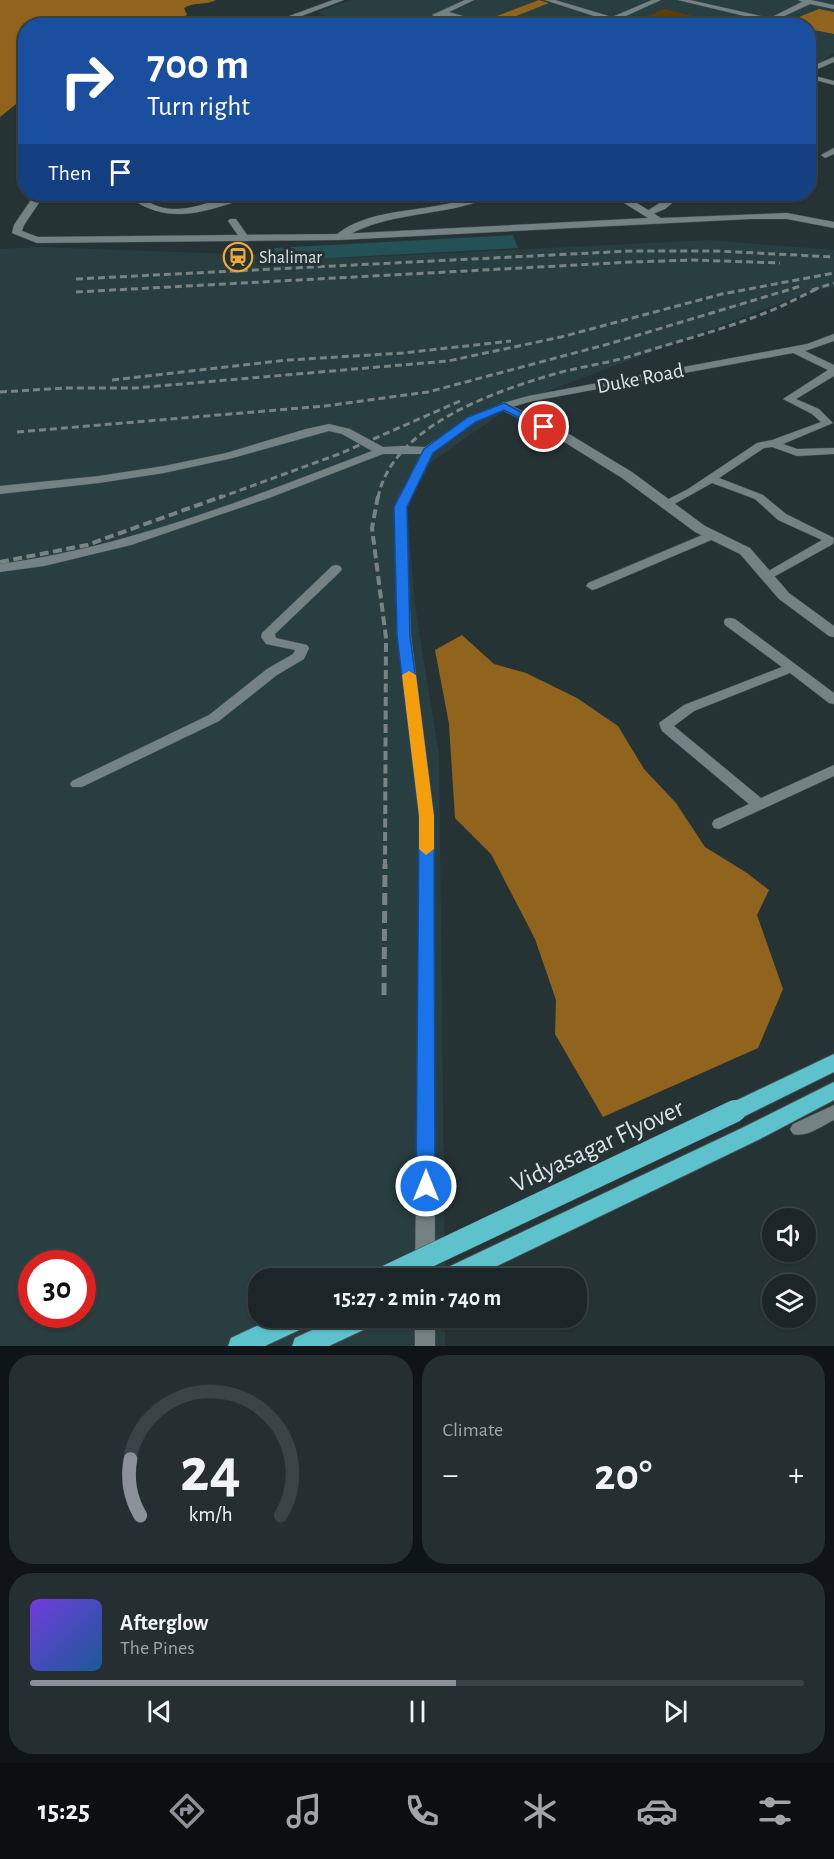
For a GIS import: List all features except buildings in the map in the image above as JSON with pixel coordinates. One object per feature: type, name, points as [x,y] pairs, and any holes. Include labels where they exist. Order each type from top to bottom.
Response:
[{"type":"highway","name":"Vidyasagar Flyover","points":[[404,1268],[834,1062]]},
{"type":"highway","points":[[469,1268],[740,1139],[834,1090]]},
{"type":"highway","points":[[240,1346],[278,1328]]},
{"type":"highway","points":[[304,1346],[342,1328]]},
{"type":"street","points":[[289,18],[340,0]]},
{"type":"street","points":[[446,13],[444,11],[471,0]]},
{"type":"street","points":[[548,0],[581,8],[584,12],[608,18]]},
{"type":"street","points":[[614,18],[658,0]]},
{"type":"street","points":[[681,0],[756,18]]},
{"type":"street","points":[[781,18],[804,1],[834,7]]},
{"type":"street","points":[[719,8],[728,4]]},
{"type":"street","points":[[436,15],[446,13],[465,18]]},
{"type":"street","points":[[588,18],[595,15]]},
{"type":"street","points":[[816,67],[834,59]]},
{"type":"street","points":[[816,78],[834,82]]},
{"type":"street","points":[[825,155],[834,151]]},
{"type":"street","points":[[35,201],[19,225],[17,233],[23,237],[57,241],[339,237],[787,216],[834,225]]},
{"type":"street","points":[[139,201],[146,207],[165,213],[226,201]]},
{"type":"street","points":[[339,237],[348,230],[370,223],[468,201]]},
{"type":"street","points":[[627,201],[660,221]]},
{"type":"street","points":[[648,213],[670,201]]},
{"type":"street","points":[[233,221],[245,239]]},
{"type":"street","name":"Duke Road","points":[[425,1268],[427,816],[404,636],[400,507],[428,451],[472,420],[504,406],[532,398],[810,347],[834,337]]},
{"type":"street","points":[[794,350],[834,370]]},
{"type":"street","points":[[665,504],[761,445],[774,444],[827,423],[825,418],[815,411],[788,399],[834,370]]},
{"type":"street","points":[[504,406],[565,437],[627,475],[712,536],[745,551],[784,596],[834,633]]},
{"type":"street","points":[[0,490],[94,481],[184,466],[232,456],[318,430],[336,428],[381,451]]},
{"type":"street","points":[[774,444],[802,455],[817,450],[834,451]]},
{"type":"street","points":[[0,568],[44,562],[127,542],[265,496],[381,451],[403,449],[428,451]]},
{"type":"street","points":[[710,478],[767,502],[782,517],[828,538],[829,541],[819,548],[766,576]]},
{"type":"street","points":[[592,586],[712,536]]},
{"type":"street","points":[[77,784],[214,718],[272,672],[299,656],[303,651],[302,648],[271,641],[268,637],[269,633],[336,569]]},
{"type":"street","points":[[730,622],[789,669],[834,700]]},
{"type":"street","points":[[760,805],[667,728],[666,723],[689,708],[789,669]]},
{"type":"street","points":[[719,824],[834,770]]},
{"type":"street","points":[[799,1129],[834,1112]]},
{"type":"street","points":[[425,1328],[425,1346]]},
{"type":"shaded area","points":[[0,0],[216,0],[184,8],[187,15],[181,18],[18,18],[18,103],[0,117]]},
{"type":"shaded area","points":[[351,0],[834,0],[834,53],[816,64],[816,18],[331,18],[317,12]]},
{"type":"shaded area","points":[[539,0],[549,3],[511,18],[492,18]]},
{"type":"shaded area","points":[[664,9],[701,18],[644,18]]},
{"type":"shaded area","points":[[819,9],[834,12],[834,34],[816,30],[816,18],[796,18]]},
{"type":"shaded area","points":[[708,240],[834,250],[834,287],[815,290],[516,403],[431,462],[407,507],[415,605],[439,756],[445,1268],[248,1268],[248,1328],[445,1328],[445,1346],[0,1346],[0,249],[37,247],[351,258]]},
{"type":"shaded area","points":[[462,635],[494,664],[526,673],[577,698],[618,726],[644,769],[676,803],[705,847],[747,873],[769,890],[757,915],[783,989],[758,1048],[603,1117],[555,1034],[556,1000],[535,939],[491,854],[455,818],[449,724],[435,650]]},
{"type":"railway","points":[[76,279],[631,251],[717,251],[834,257]]},
{"type":"railway","points":[[76,292],[632,262],[694,260],[780,263]]},
{"type":"railway","points":[[0,392],[66,388],[135,388],[448,361],[561,337],[722,294],[834,273]]},
{"type":"railway","points":[[812,290],[834,283]]},
{"type":"railway","points":[[17,432],[325,406],[428,392],[612,343],[801,286]]},
{"type":"railway","points":[[378,498],[387,473],[402,452],[422,433],[473,403],[551,375],[621,359],[732,325],[772,310],[819,288]]},
{"type":"railway","points":[[112,380],[288,360],[403,353],[511,341]]},
{"type":"railway","points":[[219,498],[339,454],[460,401]]},
{"type":"railway","points":[[0,562],[87,545],[223,496]]},
{"type":"railway","points":[[378,496],[372,528],[386,638],[385,866]]},
{"type":"railway","points":[[384,995],[385,864]]},
{"type":"slow traffic","points":[[409,675],[427,816],[426,849]]},
{"type":"place","name":"Shalimar","points":[[238,257]]},
{"type":"route","points":[[426,1186],[427,816],[404,636],[400,507],[428,451],[472,420],[504,406],[544,427]]}]
